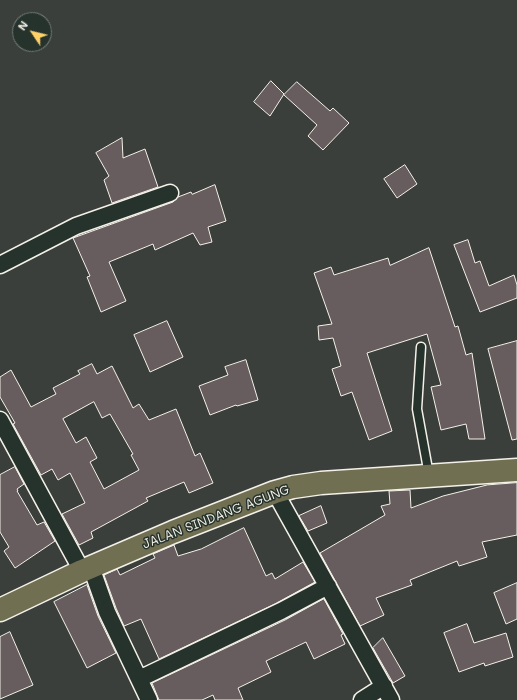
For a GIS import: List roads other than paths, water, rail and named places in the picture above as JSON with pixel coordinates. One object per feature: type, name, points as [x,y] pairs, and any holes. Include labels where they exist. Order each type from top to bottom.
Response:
[{"type":"main road","name":"JALAN SINDANG AGUNG","points":[[0,610],[87,569],[173,532],[275,492],[293,487],[321,483],[517,470]]},
{"type":"street","points":[[0,264],[76,226],[170,193]]},
{"type":"street","points":[[0,420],[87,569],[149,700]]},
{"type":"street","points":[[275,492],[387,693],[362,700]]},
{"type":"street","points":[[139,679],[281,611],[328,586]]},
{"type":"lane","points":[[421,347],[417,409],[429,475]]}]
